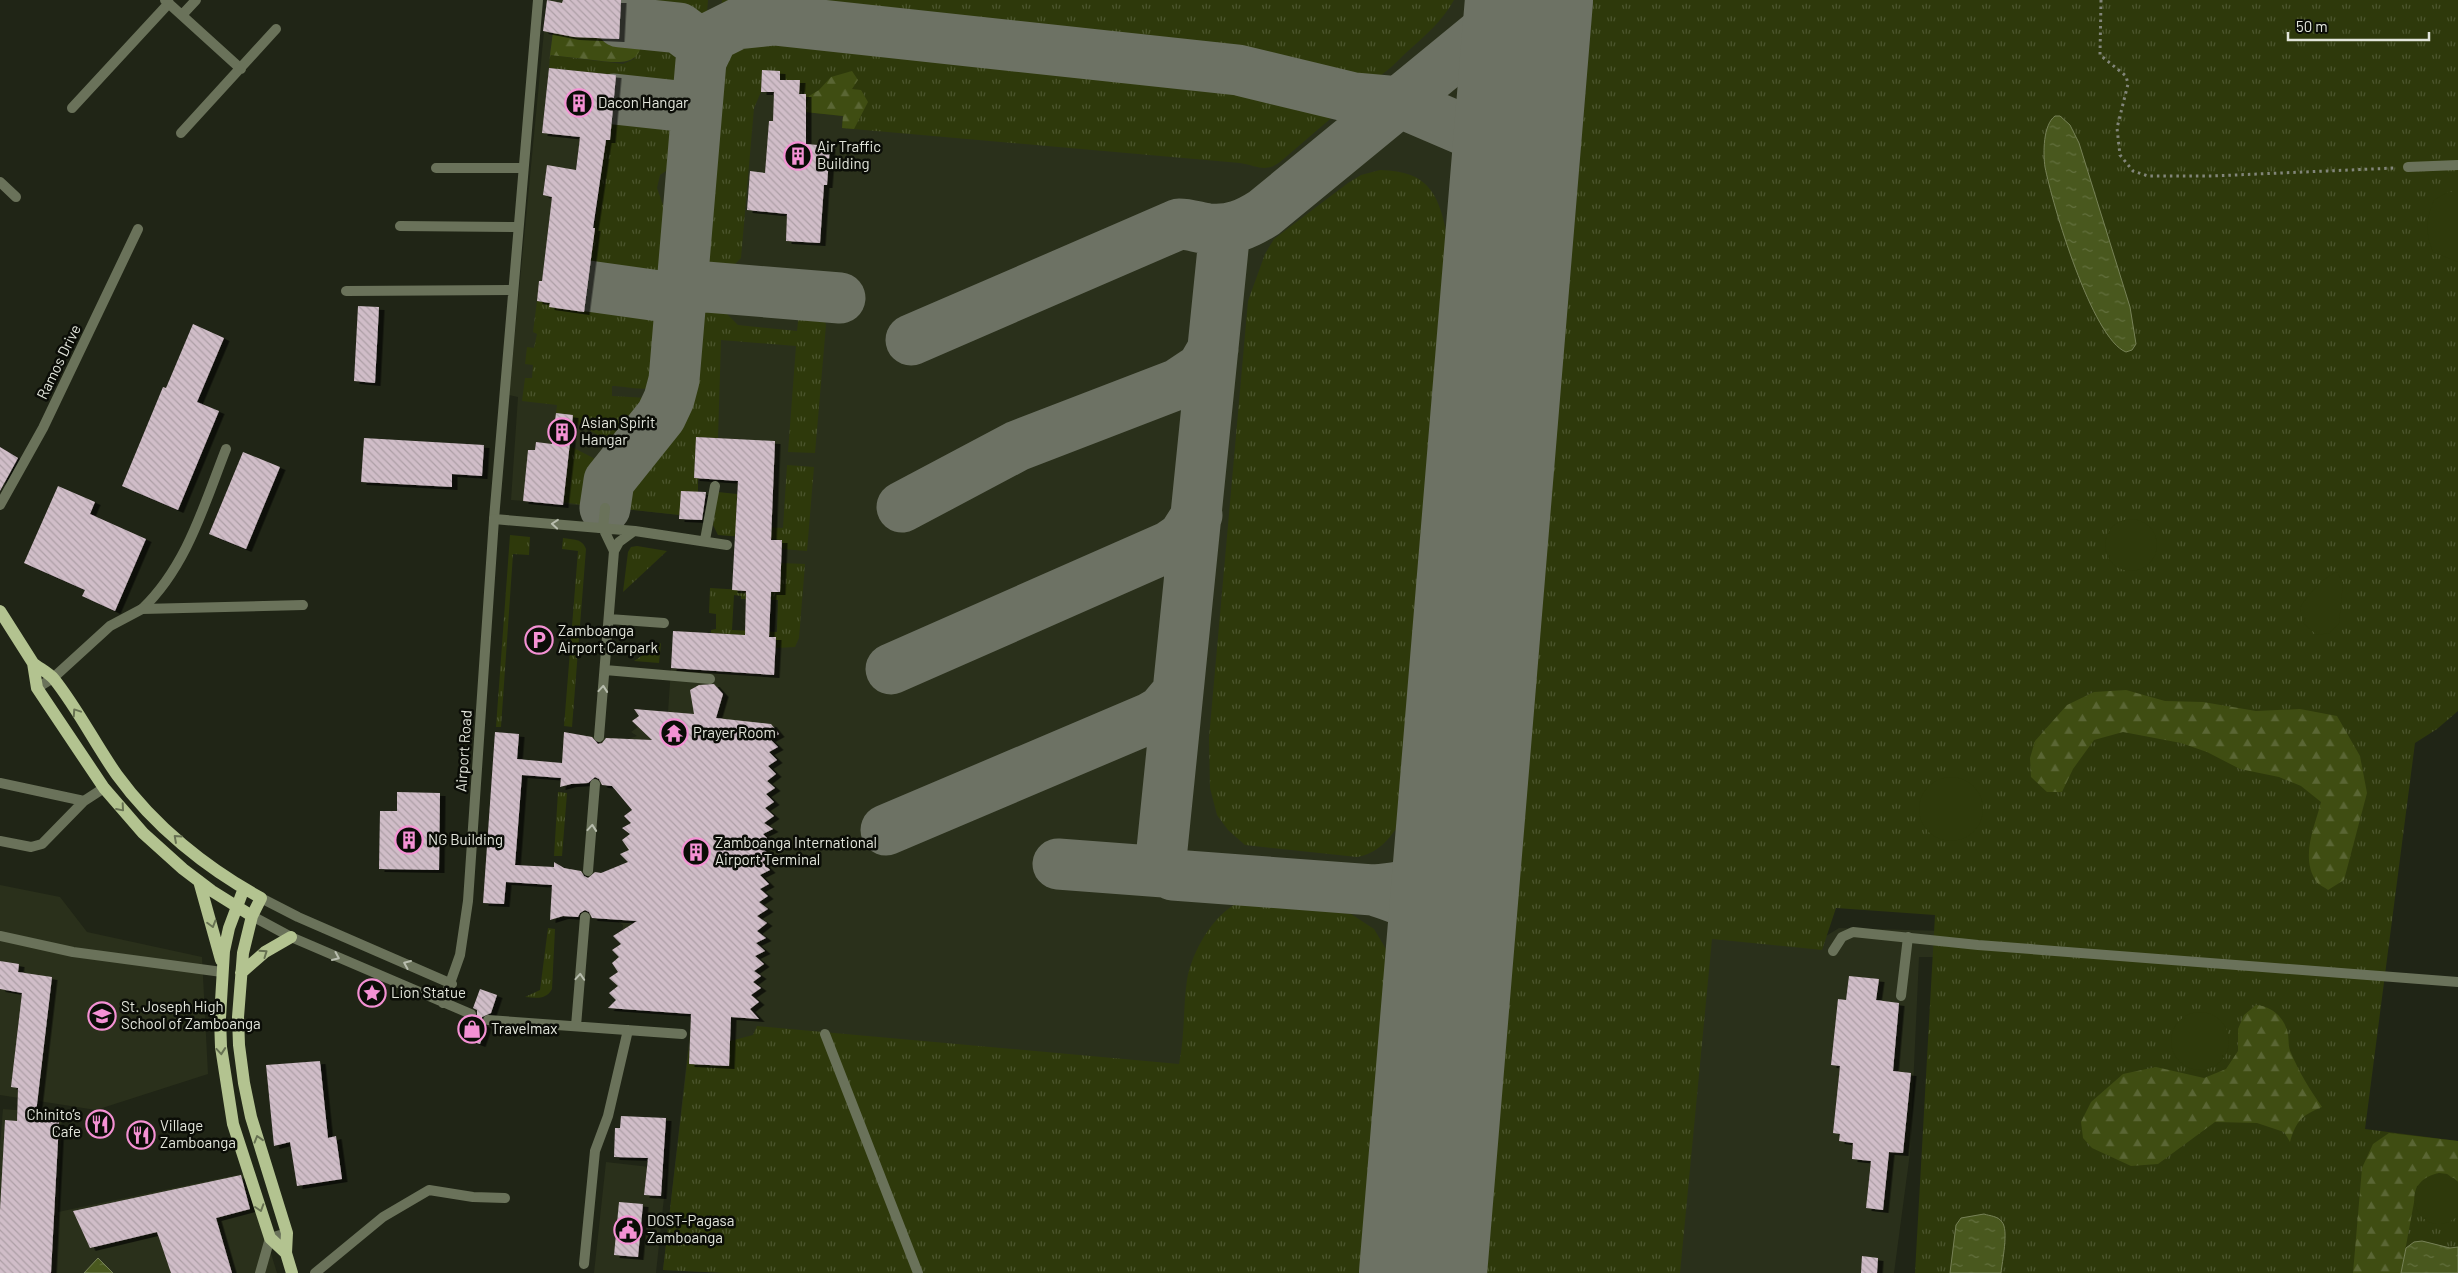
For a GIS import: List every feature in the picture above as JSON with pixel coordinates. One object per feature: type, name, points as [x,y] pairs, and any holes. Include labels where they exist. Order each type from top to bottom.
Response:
[{"type":"main road","points":[[0,611],[33,663],[53,678],[118,776],[157,820],[196,856],[261,898],[247,932],[241,973],[238,1017],[244,1083],[251,1117],[287,1233],[286,1253],[292,1273]]},
{"type":"main road","points":[[33,663],[37,688],[104,788],[144,833],[182,869],[252,916]]},
{"type":"main road","points":[[182,869],[196,856]]},
{"type":"main road","points":[[198,881],[222,969]]},
{"type":"main road","points":[[244,888],[229,928],[222,969],[221,1047],[225,1085],[233,1124],[270,1238],[286,1253]]},
{"type":"main road","points":[[241,973],[265,952],[291,937]]},
{"type":"street","points":[[182,15],[196,0]]},
{"type":"street","name":"Airport Road","points":[[443,1003],[452,984],[460,955],[468,901],[494,519],[538,0]]},
{"type":"street","points":[[72,108],[167,2],[240,69]]},
{"type":"street","points":[[181,133],[276,29]]},
{"type":"street","points":[[2408,167],[2458,165]]},
{"type":"street","points":[[436,168],[523,168]]},
{"type":"street","points":[[0,182],[16,197]]},
{"type":"street","points":[[400,226],[518,227]]},
{"type":"street","name":"Ramos Drive","points":[[0,505],[47,420],[138,229]]},
{"type":"street","points":[[346,290],[512,290]]},
{"type":"street","points":[[37,688],[53,678],[110,626],[142,608],[154,598],[188,548],[226,449]]},
{"type":"street","points":[[705,540],[715,486]]},
{"type":"street","points":[[605,508],[603,528],[614,550]]},
{"type":"street","points":[[494,519],[635,531],[705,540],[727,545]]},
{"type":"street","points":[[599,737],[614,550],[619,542],[635,531]]},
{"type":"street","points":[[142,608],[303,605]]},
{"type":"street","points":[[609,620],[664,623]]},
{"type":"street","points":[[605,670],[710,679]]},
{"type":"street","points":[[0,783],[84,801]]},
{"type":"street","points":[[588,871],[596,784]]},
{"type":"street","points":[[0,841],[31,847],[42,844],[84,801],[104,788]]},
{"type":"street","points":[[261,898],[298,917],[452,984]]},
{"type":"street","points":[[252,916],[291,937],[471,1014]]},
{"type":"street","points":[[576,1026],[585,917]]},
{"type":"street","points":[[1833,951],[1842,937],[1853,932],[1978,945],[2458,982]]},
{"type":"street","points":[[0,936],[73,952],[222,969]]},
{"type":"street","points":[[1901,996],[1908,937]]},
{"type":"street","points":[[488,1020],[682,1034]]},
{"type":"street","points":[[584,1264],[595,1151],[608,1116],[628,1030]]},
{"type":"street","points":[[825,1034],[918,1273]]},
{"type":"street","points":[[315,1273],[383,1217],[429,1190],[473,1197],[505,1198]]},
{"type":"street","points":[[260,1273],[270,1238],[287,1233]]},
{"type":"path","points":[[2101,0],[2100,54],[2126,76],[2128,84],[2118,128],[2120,155],[2133,171],[2148,176],[2212,176],[2408,167]]},
{"type":"shaded area","points":[[547,0],[1792,0],[1826,936],[1839,928],[1978,932],[1977,957],[1919,957],[1910,1153],[1894,1273],[726,1273],[663,1270],[692,1014],[608,1008],[616,1000],[609,993],[617,986],[609,978],[618,972],[612,963],[619,956],[612,950],[621,944],[623,925],[616,920],[571,916],[550,920],[554,862],[564,868],[580,871],[619,874],[627,872],[620,865],[628,862],[620,854],[628,850],[622,840],[630,834],[623,828],[631,823],[624,816],[632,810],[625,801],[633,797],[621,786],[580,783],[560,787],[564,732],[583,736],[628,739],[637,736],[631,732],[638,727],[632,721],[639,716],[634,709],[668,712],[671,668],[774,675],[783,529],[771,527],[738,481],[698,479],[698,492],[706,492],[705,520],[679,519],[679,515],[615,508],[511,500],[518,397],[509,395]]},
{"type":"shaded area","name":"St. Joseph High School of Zamboanga","points":[[0,885],[60,897],[87,932],[202,957],[208,1074],[96,1110],[0,1095]]},
{"type":"shaded area","points":[[3,1109],[62,1114],[58,1212],[246,1173],[277,1273],[0,1273],[0,1145]]},
{"type":"shaded area","points":[[606,1162],[667,1169],[656,1273],[594,1273]]},
{"type":"green space","points":[[621,0],[708,0],[706,26],[700,31],[682,22],[620,16]]},
{"type":"green space","points":[[722,0],[766,0],[731,14],[720,21]]},
{"type":"green space","points":[[793,0],[1454,0],[1433,27],[1384,73],[1376,78],[1361,82],[1343,83],[1304,78],[1230,61],[806,14],[798,10]]},
{"type":"green space","points":[[1593,0],[2458,0],[2458,711],[2437,729],[2415,743],[2365,1129],[2458,1141],[2458,1273],[1915,1273],[1935,915],[1836,908],[1822,950],[1712,939],[1680,1273],[1486,1273]]},
{"type":"green space","points":[[620,30],[642,32],[642,44],[639,52],[628,61],[612,62],[550,55],[553,32],[619,39]]},
{"type":"green space","points":[[642,32],[672,34],[684,44],[689,61],[689,70],[688,80],[681,94],[675,97],[615,90],[616,75],[549,68],[550,55],[623,64],[634,59],[642,40]]},
{"type":"green space","points":[[766,32],[1227,78],[1277,87],[1332,103],[1336,108],[1336,114],[1280,162],[1270,167],[1261,168],[1240,163],[842,128],[843,116],[805,112],[806,94],[799,94],[799,81],[780,80],[780,71],[762,70],[761,92],[754,108],[741,258],[719,280],[702,276],[697,270],[694,261],[712,63],[716,56],[734,40]]},
{"type":"green space","points":[[852,71],[858,80],[852,89],[861,90],[868,102],[854,129],[842,128],[843,116],[805,112],[809,96],[819,90],[831,77]]},
{"type":"green space","points":[[613,107],[673,114],[681,123],[678,155],[672,167],[660,175],[657,188],[674,236],[670,276],[658,288],[645,289],[588,281],[603,161],[592,139],[609,140]]},
{"type":"green space","points":[[1380,170],[1397,171],[1410,175],[1429,188],[1441,210],[1448,239],[1400,823],[1377,849],[1357,857],[1245,845],[1228,830],[1217,815],[1210,788],[1209,738],[1248,301],[1265,254],[1274,239],[1348,183],[1361,175]]},
{"type":"green space","points":[[2448,192],[2458,192],[2458,262],[2433,252],[2428,232],[2429,213],[2434,200]]},
{"type":"green space","points":[[587,291],[644,299],[660,312],[663,318],[665,332],[664,354],[659,382],[655,386],[646,389],[612,386],[612,396],[648,398],[655,405],[649,418],[630,440],[623,444],[615,444],[572,421],[573,415],[556,413],[557,405],[522,401],[525,378],[532,378],[533,365],[525,364],[527,347],[534,348],[537,334],[533,332],[537,301],[550,303],[550,307],[584,311]]},
{"type":"green space","points":[[704,296],[725,297],[724,311],[738,325],[797,331],[800,304],[817,306],[823,314],[826,325],[815,453],[788,452],[796,346],[721,340],[718,438],[696,437],[694,478],[698,478],[698,492],[681,491],[680,515],[615,508],[616,484],[671,419],[681,399],[686,376],[691,311],[696,302]]},
{"type":"green space","points":[[570,446],[605,464],[606,468],[600,478],[595,507],[563,502]]},
{"type":"green space","points":[[787,465],[814,467],[807,551],[782,549],[782,540],[718,535],[713,525],[718,492],[737,494],[736,525],[783,528]]},
{"type":"green space","points":[[2126,519],[2136,519],[2150,526],[2157,540],[2157,550],[2150,564],[2136,571],[2126,571],[2116,567],[2109,560],[2105,550],[2105,540],[2109,530],[2116,523]]},
{"type":"green space","points":[[510,535],[530,537],[529,555],[513,554],[501,727],[496,727]]},
{"type":"green space","points":[[563,538],[580,541],[586,549],[572,727],[564,726],[578,551],[562,549]]},
{"type":"green space","points":[[637,546],[667,551],[623,592],[628,552],[631,547]]},
{"type":"green space","points":[[781,563],[805,564],[799,638],[795,647],[776,648],[776,637],[711,633],[711,630],[716,629],[716,614],[709,613],[710,588],[779,592]],"holes":[[[734,595],[741,596],[741,599],[778,600],[777,632],[732,630]]]},
{"type":"green space","points":[[2337,572],[2343,583],[2339,623],[2330,633],[2317,635],[2304,624],[2300,608],[2316,587],[2326,578]]},
{"type":"green space","points":[[661,643],[659,663],[634,661]]},
{"type":"green space","points":[[2126,690],[2165,701],[2203,702],[2256,711],[2300,709],[2337,716],[2360,756],[2367,793],[2344,880],[2328,890],[2317,882],[2311,872],[2309,862],[2310,842],[2321,802],[2301,786],[2279,777],[2240,769],[2207,752],[2181,743],[2123,732],[2094,740],[2073,769],[2062,792],[2047,792],[2031,777],[2030,758],[2035,741],[2067,705],[2094,692]]},
{"type":"green space","points":[[1951,777],[1969,783],[1977,791],[1983,809],[1977,827],[1969,835],[1951,841],[1933,835],[1925,827],[1919,809],[1925,791],[1933,783]]},
{"type":"green space","points":[[558,792],[567,793],[562,856],[554,856]]},
{"type":"green space","points":[[1239,902],[1351,914],[1374,929],[1389,954],[1363,1273],[726,1273],[663,1270],[689,1047],[689,1064],[729,1066],[730,1041],[753,1035],[757,1026],[1179,1064],[1187,980],[1194,957],[1212,925]]},
{"type":"green space","points":[[548,928],[555,929],[552,989],[544,997],[525,997],[540,990]]},
{"type":"green space","points":[[2256,1005],[2272,1010],[2281,1018],[2288,1034],[2290,1051],[2294,1060],[2322,1107],[2309,1113],[2297,1124],[2290,1142],[2284,1132],[2257,1123],[2215,1122],[2158,1164],[2131,1166],[2092,1148],[2083,1138],[2081,1122],[2091,1102],[2123,1074],[2156,1067],[2204,1078],[2226,1069],[2238,1051],[2238,1029],[2244,1015]]},
{"type":"green space","points":[[2200,1012],[2211,1014],[2224,1025],[2229,1041],[2227,1052],[2216,1065],[2200,1070],[2189,1068],[2176,1057],[2171,1041],[2173,1030],[2184,1017]]},
{"type":"green space","points":[[2389,1133],[2458,1141],[2458,1182],[2454,1178],[2417,1186],[2401,1273],[2353,1273],[2362,1168],[2373,1144]]},
{"type":"green space","points":[[2439,1173],[2447,1174],[2458,1182],[2458,1216],[2445,1223],[2433,1223],[2424,1218],[2417,1210],[2414,1199],[2417,1188],[2425,1179]]},
{"type":"water","points":[[2055,116],[2060,116],[2070,125],[2079,143],[2130,307],[2136,344],[2132,350],[2126,352],[2113,342],[2100,323],[2087,297],[2075,268],[2056,209],[2045,167],[2044,154],[2046,132],[2051,120]]},
{"type":"water","points":[[1984,1214],[1998,1218],[2004,1226],[2005,1239],[2001,1273],[1950,1273],[1956,1225],[1961,1218]]},
{"type":"water","points":[[2422,1241],[2450,1248],[2458,1247],[2458,1273],[2401,1273],[2406,1248],[2414,1242]]},
{"type":"water","points":[[98,1258],[113,1273],[84,1273]]},
{"type":"building","points":[[547,0],[562,3],[563,0],[621,0],[619,39],[574,37],[543,31]]},
{"type":"building","points":[[549,68],[616,75],[610,140],[606,140],[593,228],[595,228],[584,312],[549,307],[550,303],[537,301],[539,281],[542,281],[552,197],[543,195],[547,165],[576,170],[580,137],[542,133]]},
{"type":"building","points":[[762,70],[780,71],[780,80],[800,80],[799,94],[806,94],[806,144],[830,146],[827,185],[824,185],[820,243],[786,241],[787,214],[747,210],[750,171],[765,173],[769,121],[773,121],[774,92],[761,92]]},
{"type":"building","points":[[358,306],[379,307],[375,383],[354,381]]},
{"type":"building","points":[[193,324],[224,338],[197,402],[219,411],[178,510],[122,486],[163,387],[166,388]]},
{"type":"building","points":[[556,413],[573,415],[563,505],[523,501],[528,450],[535,450],[536,442],[552,444]]},
{"type":"building","points":[[696,437],[775,441],[771,540],[782,540],[780,592],[771,592],[769,637],[776,637],[774,675],[671,668],[673,631],[745,635],[746,591],[732,590],[738,481],[694,478]]},
{"type":"building","points":[[364,438],[484,445],[482,476],[452,474],[452,487],[361,482]]},
{"type":"building","points":[[0,447],[18,458],[0,491]]},
{"type":"building","points":[[243,452],[280,467],[246,549],[209,534]]},
{"type":"building","points":[[58,486],[95,502],[90,514],[146,539],[115,611],[82,596],[85,590],[24,563]]},
{"type":"building","points":[[681,491],[706,492],[702,520],[679,519]]},
{"type":"building","name":"Zamboanga International Airport Terminal","points":[[714,684],[723,694],[716,718],[771,724],[779,734],[770,739],[778,747],[769,752],[777,760],[768,766],[776,774],[767,781],[775,788],[766,794],[774,802],[765,808],[774,816],[764,823],[773,829],[763,834],[772,843],[762,848],[771,856],[762,862],[770,870],[760,875],[769,884],[760,889],[768,896],[759,902],[768,909],[757,916],[767,923],[757,931],[766,938],[756,943],[765,951],[755,956],[764,964],[754,971],[761,976],[753,982],[761,988],[751,995],[759,1002],[750,1009],[759,1019],[731,1017],[729,1066],[689,1064],[691,1014],[608,1008],[616,1000],[609,993],[618,986],[609,978],[618,972],[612,963],[619,957],[612,950],[621,944],[613,936],[637,921],[592,918],[589,912],[585,910],[578,917],[563,916],[550,920],[552,885],[506,882],[504,904],[483,903],[495,732],[519,734],[517,759],[562,763],[564,732],[592,737],[598,744],[602,743],[606,738],[652,740],[632,721],[639,716],[634,709],[694,714],[690,690],[699,685]],"holes":[[[522,775],[561,778],[560,787],[588,783],[595,777],[599,779],[602,785],[612,786],[632,810],[624,816],[631,823],[622,828],[630,834],[622,840],[629,850],[620,854],[628,862],[601,873],[595,872],[588,878],[581,871],[564,868],[554,862],[554,867],[515,865]]]},
{"type":"building","name":"NG Building","points":[[397,792],[440,793],[439,870],[379,869],[380,811],[397,811]]},
{"type":"building","points":[[0,961],[19,964],[18,972],[52,977],[36,1113],[48,1113],[48,1121],[59,1122],[51,1273],[0,1273],[0,1210],[5,1120],[17,1121],[18,1088],[11,1087],[22,993],[0,989]]},
{"type":"building","points":[[1849,976],[1879,979],[1876,1000],[1899,1003],[1893,1071],[1911,1073],[1903,1153],[1889,1152],[1883,1210],[1866,1208],[1871,1161],[1852,1159],[1853,1143],[1839,1141],[1840,1134],[1833,1133],[1840,1066],[1831,1065],[1838,999],[1846,1000]]},
{"type":"building","points":[[480,989],[497,995],[491,1013],[482,1017],[482,1023],[486,1026],[480,1044],[463,1038],[469,1020],[475,1020],[477,1016],[477,1010],[473,1008]]},
{"type":"building","points":[[320,1061],[328,1138],[336,1136],[342,1179],[297,1186],[290,1142],[274,1146],[266,1065]]},
{"type":"building","points":[[621,1116],[666,1118],[661,1196],[644,1195],[648,1158],[614,1157],[615,1128],[620,1128]]},
{"type":"building","points":[[241,1175],[250,1209],[216,1218],[232,1273],[171,1273],[157,1232],[90,1248],[73,1211]]},
{"type":"building","name":"DOST-Pagasa Zamboanga","points":[[619,1202],[643,1204],[638,1257],[614,1255]]},
{"type":"building","points":[[1862,1256],[1878,1258],[1877,1273],[1861,1273]]},
{"type":"taxiway","points":[[911,340],[1179,224],[1209,229],[1224,229],[1238,226],[1258,217],[1499,20],[1518,0]]},
{"type":"taxiway","points":[[605,508],[609,481],[661,416],[669,399],[674,380],[701,61],[713,36],[737,24],[774,20],[1238,70],[1354,98],[1399,102],[1469,132],[1487,144],[1503,159],[1514,184]]},
{"type":"taxiway","points":[[620,22],[679,28],[707,49]]},
{"type":"taxiway","points":[[614,99],[697,108]]},
{"type":"taxiway","points":[[1225,229],[1160,869],[1173,875],[1373,890],[1389,889],[1414,883],[1425,878],[1442,863],[1459,838]]},
{"type":"taxiway","points":[[682,285],[840,298]]},
{"type":"taxiway","points":[[588,286],[681,299]]},
{"type":"taxiway","points":[[902,507],[1017,446],[1178,384],[1202,368],[1213,349]]},
{"type":"taxiway","points":[[891,669],[1170,546],[1183,537],[1197,515]]},
{"type":"taxiway","points":[[886,830],[1150,718],[1162,711],[1178,692]]},
{"type":"taxiway","points":[[1058,864],[1164,872]]},
{"type":"taxiway","points":[[1373,890],[1406,902],[1418,908],[1427,916],[1439,938],[1448,972]]},
{"type":"runway","points":[[1423,1273],[1529,0]]},
{"type":"place","name":"Dacon Hangar","points":[[579,103]]},
{"type":"place","name":"Air Traffic Building","points":[[798,156]]},
{"type":"place","name":"Asian Spirit Hangar","points":[[562,432]]},
{"type":"place","name":"Zamboanga Airport Carpark","points":[[539,640]]},
{"type":"place","name":"Prayer Room","points":[[674,733]]},
{"type":"place","name":"NG Building","points":[[409,840]]},
{"type":"place","name":"Zamboanga International Airport Terminal","points":[[696,852]]},
{"type":"place","name":"Lion Statue","points":[[372,993]]},
{"type":"place","name":"St. Joseph High School of Zamboanga","points":[[102,1016]]},
{"type":"place","name":"Travelmax","points":[[472,1029]]},
{"type":"place","name":"Chinito’s Cafe","points":[[100,1124]]},
{"type":"place","name":"Village Zamboanga","points":[[141,1135]]},
{"type":"place","name":"DOST-Pagasa Zamboanga","points":[[628,1230]]}]
